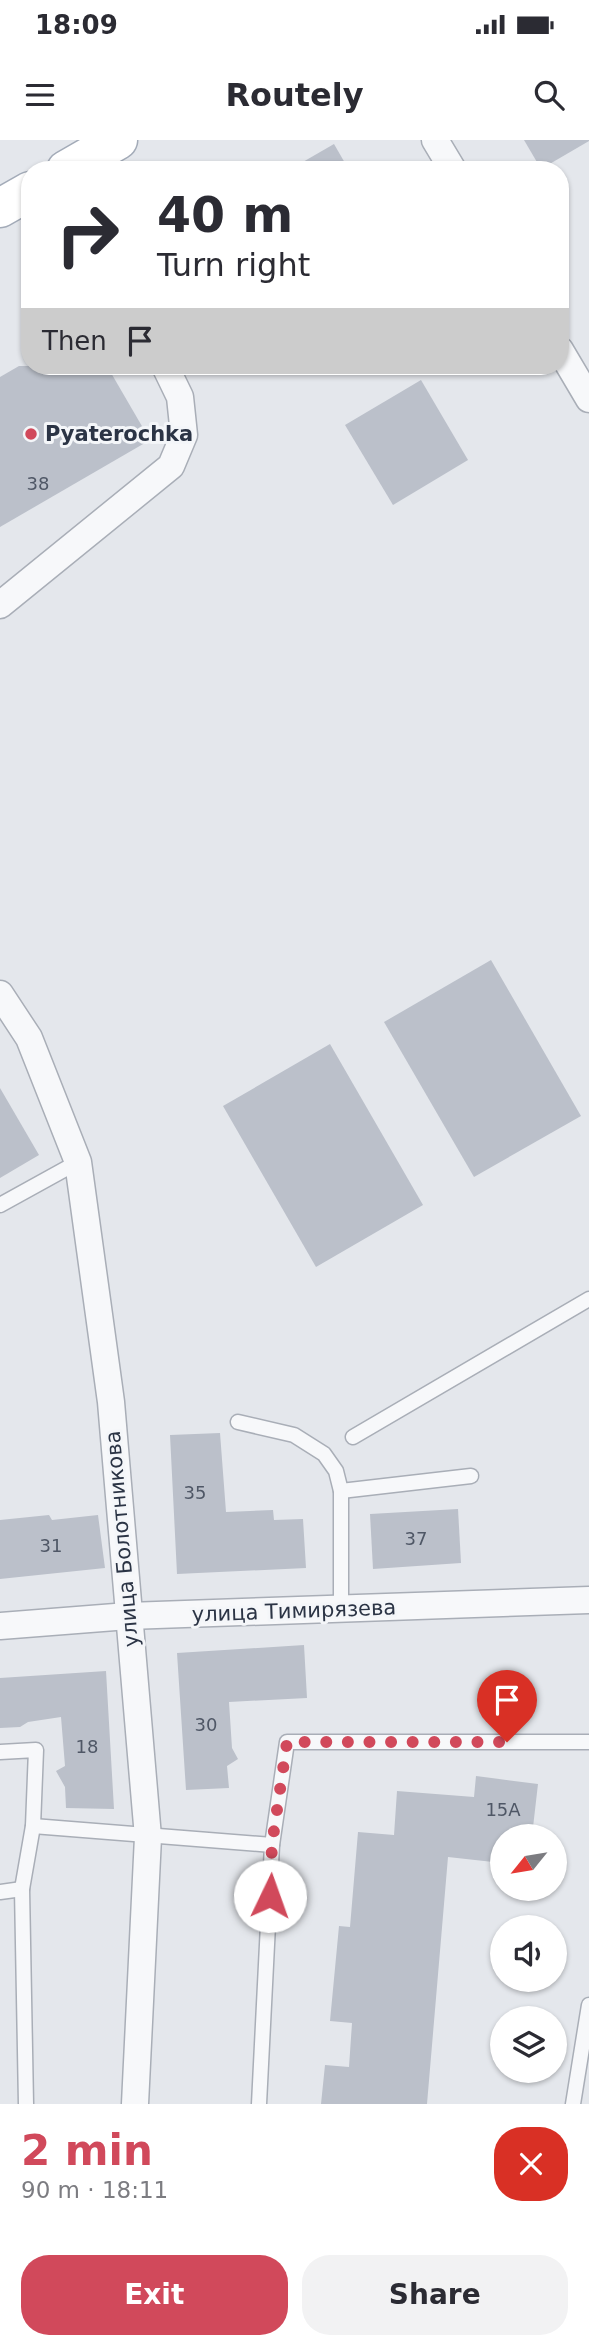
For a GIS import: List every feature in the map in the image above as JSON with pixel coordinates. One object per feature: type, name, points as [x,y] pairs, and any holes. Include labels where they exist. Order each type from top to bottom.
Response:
[{"type":"main road","points":[[82,161],[118,140]]},
{"type":"main road","points":[[0,208],[21,196]]},
{"type":"street","points":[[435,140],[448,161]]},
{"type":"street","points":[[569,365],[589,399]]},
{"type":"street","points":[[0,605],[171,466],[184,435],[180,397],[169,375]]},
{"type":"street","name":"улица Болотникова","points":[[0,994],[29,1038],[78,1162],[111,1402],[148,1837],[135,2104]]},
{"type":"street","name":"улица Тимирязева","points":[[0,1626],[128,1616],[589,1600]]},
{"type":"lane","points":[[0,1205],[78,1162]]},
{"type":"lane","points":[[353,1437],[589,1299]]},
{"type":"lane","points":[[238,1422],[294,1435],[324,1454],[336,1471],[341,1491],[341,1610]]},
{"type":"lane","points":[[341,1491],[471,1476]]},
{"type":"lane","points":[[259,2104],[272,1844],[287,1742],[589,1742]]},
{"type":"lane","points":[[0,1752],[36,1751],[33,1826],[22,1889],[26,2104]]},
{"type":"lane","points":[[33,1826],[148,1837],[272,1844]]},
{"type":"lane","points":[[0,1892],[22,1889]]},
{"type":"lane","points":[[573,2104],[589,2005]]},
{"type":"building","points":[[524,140],[589,140],[555,161],[536,161]]},
{"type":"building","points":[[334,144],[344,161],[305,161]]},
{"type":"building","points":[[19,366],[21,375],[112,375],[150,440],[0,527],[0,377]]},
{"type":"building","points":[[421,380],[468,460],[393,505],[345,425]]},
{"type":"building","points":[[491,960],[581,1116],[474,1177],[384,1022]]},
{"type":"building","points":[[330,1044],[423,1205],[316,1267],[223,1106]]},
{"type":"building","points":[[0,1088],[39,1155],[0,1178]]},
{"type":"building","points":[[220,1433],[226,1512],[273,1510],[274,1520],[303,1519],[306,1568],[177,1574],[170,1435]]},
{"type":"building","points":[[458,1509],[461,1563],[373,1569],[370,1514]]},
{"type":"building","points":[[49,1515],[52,1520],[98,1515],[105,1568],[0,1579],[0,1520]]},
{"type":"building","points":[[304,1645],[307,1698],[229,1702],[232,1748],[238,1759],[227,1766],[229,1788],[186,1790],[177,1653]]},
{"type":"building","points":[[106,1671],[114,1809],[66,1808],[65,1787],[56,1771],[65,1766],[61,1717],[28,1722],[20,1727],[0,1728],[0,1678]]},
{"type":"building","points":[[476,1776],[538,1784],[533,1824],[490,1824],[490,1862],[448,1857],[427,2104],[321,2104],[325,2065],[349,2067],[352,2023],[330,2021],[339,1926],[350,1927],[358,1832],[394,1835],[397,1791],[474,1797]]},
{"type":"place","name":"Pyaterochka","points":[[31,434]]},
{"type":"route","points":[[270,1896],[272,1844],[287,1742],[507,1742]]}]
